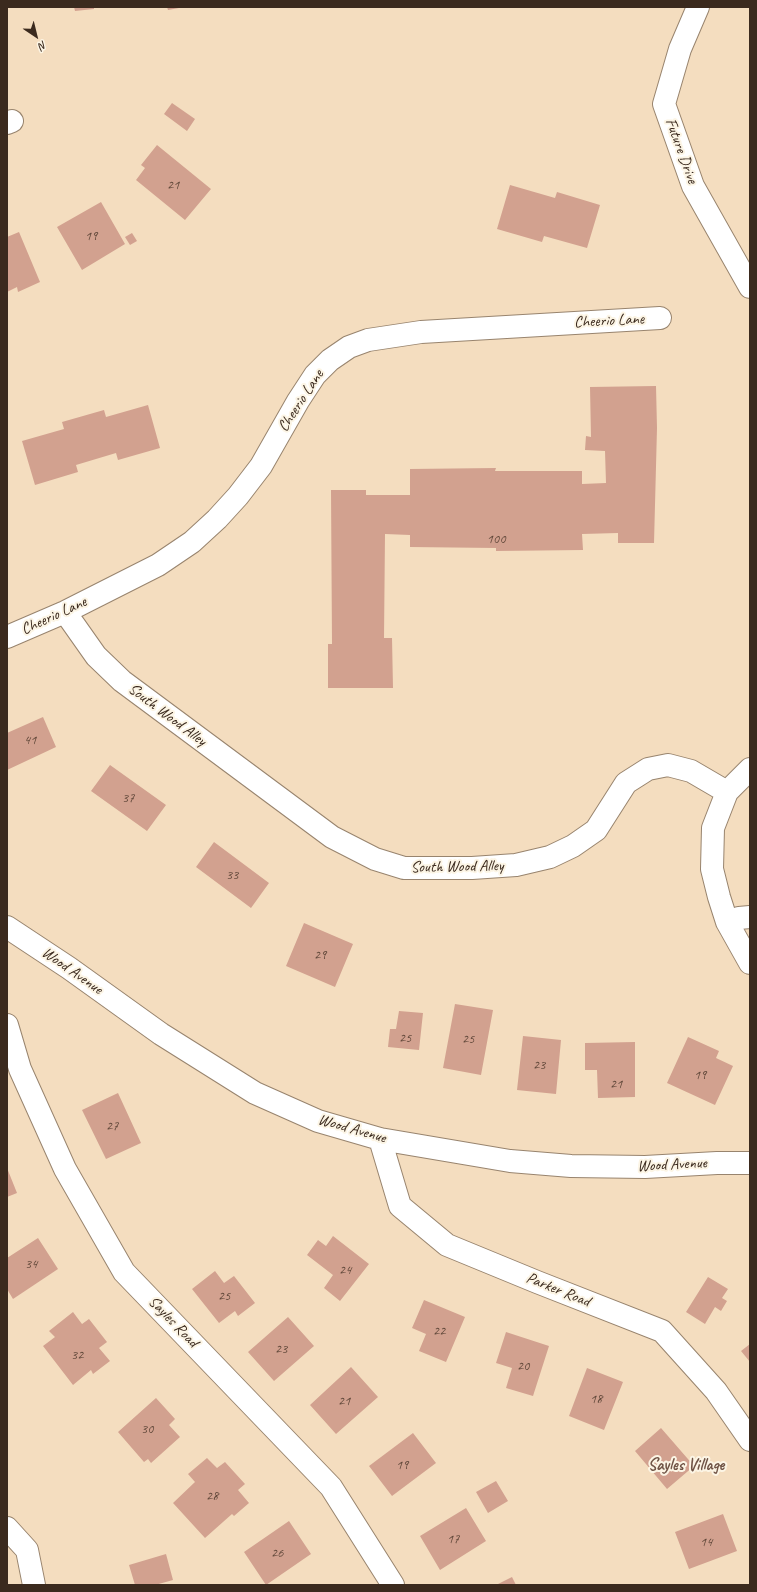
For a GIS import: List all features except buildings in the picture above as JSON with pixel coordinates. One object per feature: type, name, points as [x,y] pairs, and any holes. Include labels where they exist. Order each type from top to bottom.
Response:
[{"type":"street","name":"Future Drive","points":[[698,7],[680,49],[664,104],[693,186],[750,287]]},
{"type":"street","name":"Cheerio Lane","points":[[7,637],[65,612],[158,565],[197,538],[232,501],[260,466],[315,375],[330,360],[349,348],[368,340],[421,332],[660,318]]},
{"type":"street","name":"South Wood Alley","points":[[65,612],[96,656],[122,681],[332,837],[375,859],[404,868],[472,868],[516,865],[550,857],[573,846],[596,830],[626,783],[648,769],[668,765],[690,771],[727,792]]},
{"type":"street","points":[[750,768],[727,792],[713,828],[712,869],[727,922],[750,963]]},
{"type":"street","points":[[727,922],[739,918],[750,917]]},
{"type":"street","name":"Wood Avenue","points":[[7,930],[69,968],[161,1034],[255,1093],[318,1121],[380,1139],[510,1161],[571,1166],[645,1167],[717,1163],[750,1163]]},
{"type":"street","name":"Sayles Road","points":[[7,1025],[20,1069],[65,1169],[124,1272],[331,1487],[393,1585]]},
{"type":"street","name":"Parker Road","points":[[380,1139],[400,1206],[447,1245],[662,1331],[716,1391],[750,1440]]},
{"type":"street","points":[[7,1528],[27,1550],[34,1585]]},
{"type":"district","name":"Sayles Village","points":[[686,1466]]}]
